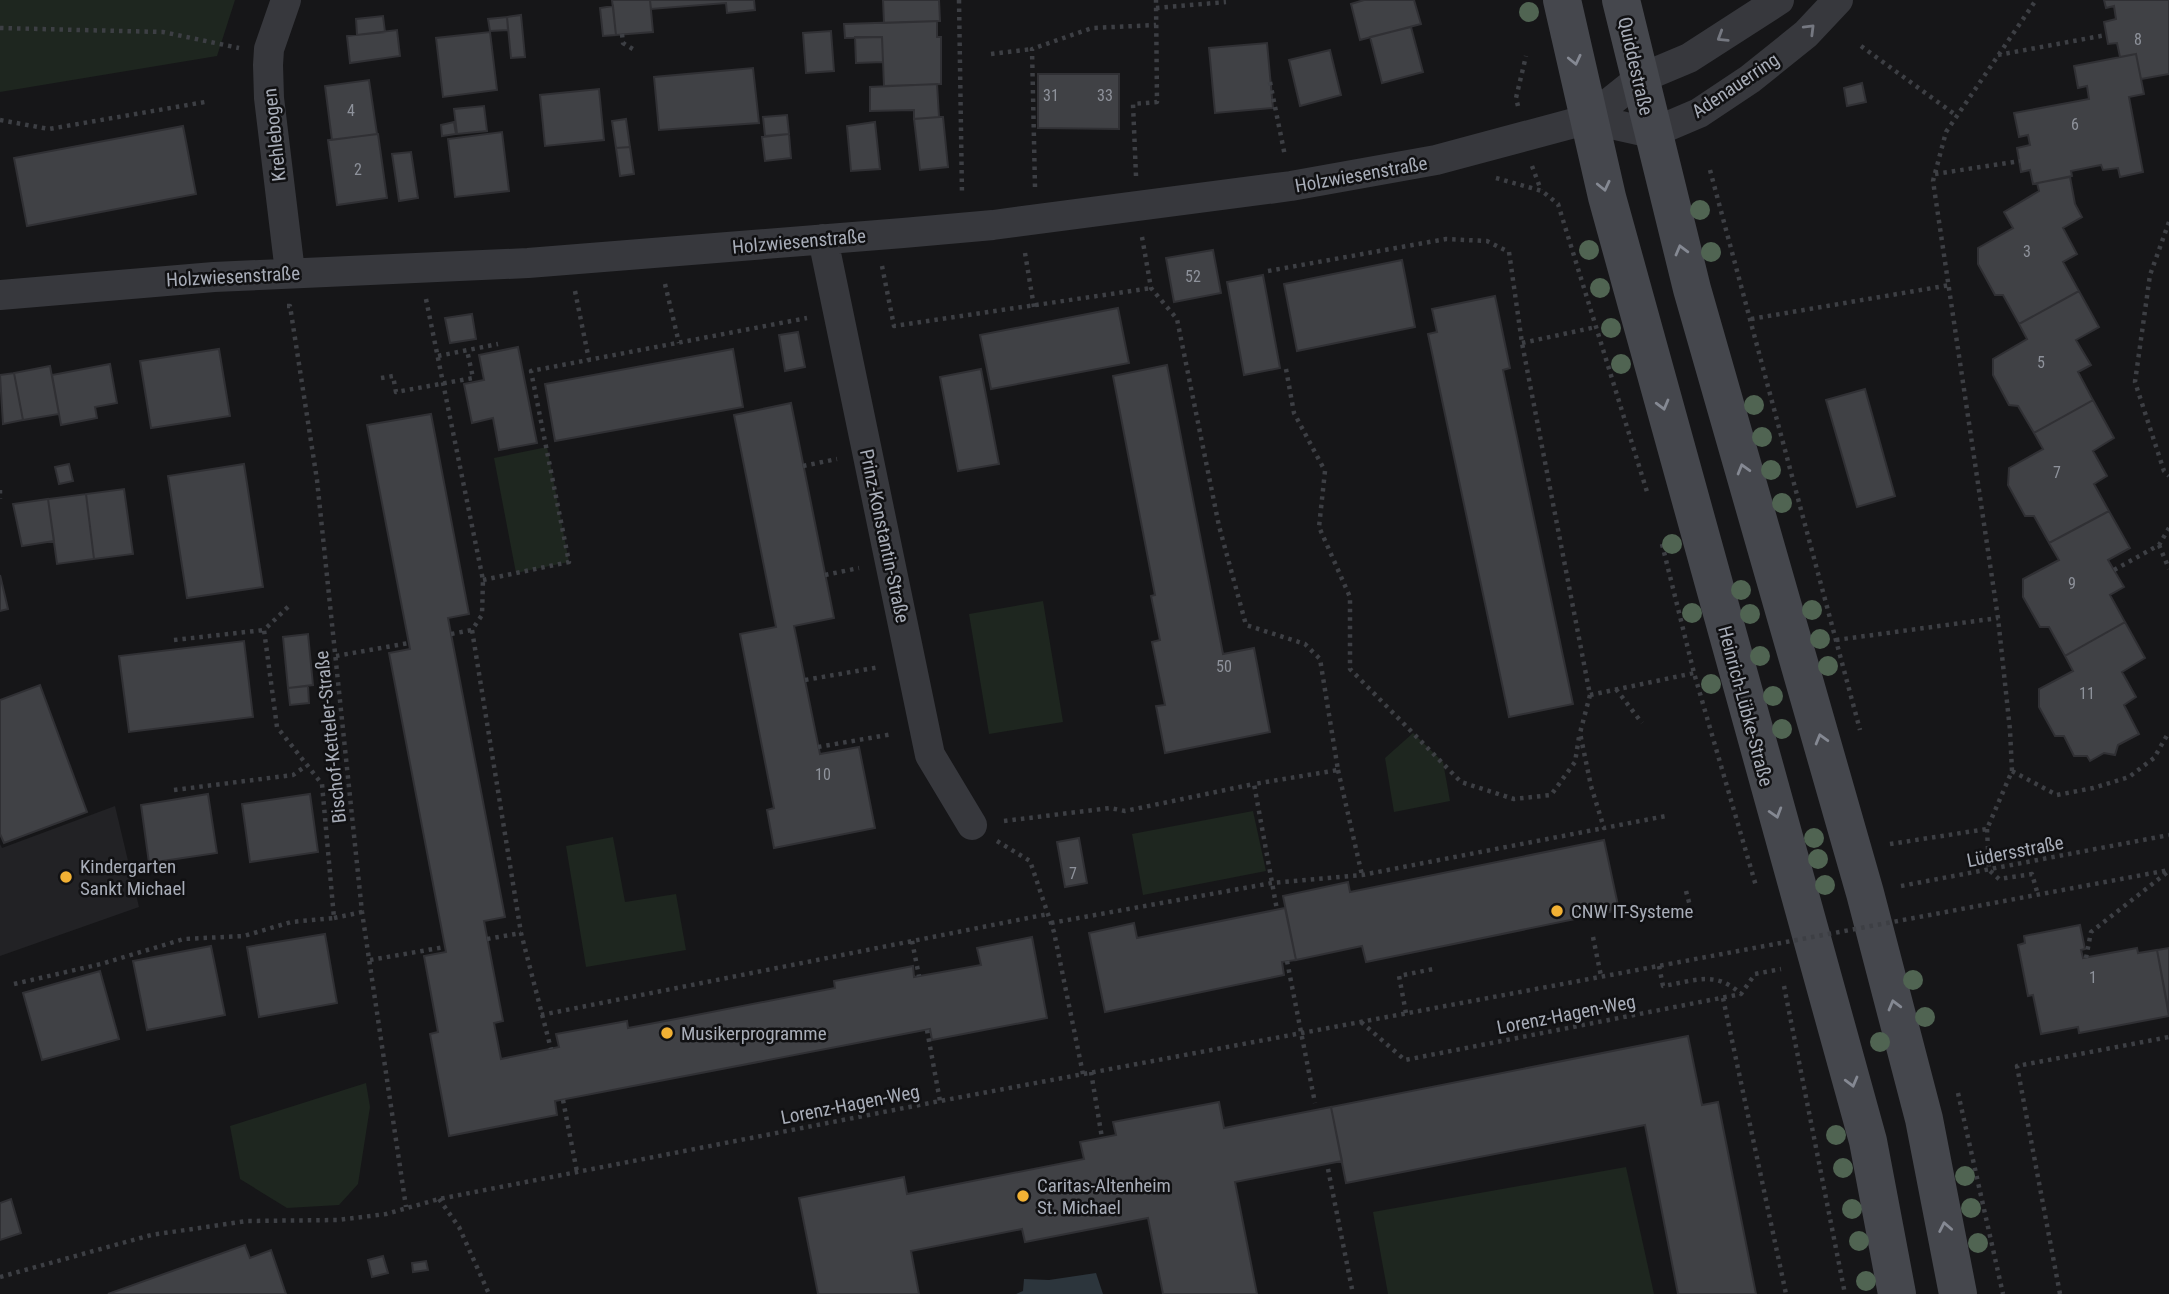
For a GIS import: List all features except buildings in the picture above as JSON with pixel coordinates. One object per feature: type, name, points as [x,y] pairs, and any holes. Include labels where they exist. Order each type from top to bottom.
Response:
[{"type":"main road","points":[[1562,0],[1588,119]]},
{"type":"main road","name":"Quiddestraße","points":[[1621,0],[1652,132]]},
{"type":"main road","name":"Heinrich-Lübke-Straße","points":[[1588,119],[1675,449],[1868,1141],[1897,1294]]},
{"type":"main road","points":[[1652,132],[1692,289],[1865,893],[1924,1119],[1958,1294]]},
{"type":"street","name":"Krehlebogen","points":[[286,0],[269,48],[268,98],[290,272]]},
{"type":"street","points":[[1588,119],[1639,79],[1689,58],[1779,0]]},
{"type":"street","name":"Adenauerring","points":[[1652,132],[1699,113],[1750,79],[1806,34],[1838,0]]},
{"type":"street","name":"Holzwiesenstraße","points":[[0,295],[290,272],[528,263],[1027,221],[1291,186],[1436,160],[1588,119]]},
{"type":"street","points":[[1588,119],[1652,132]]},
{"type":"street","name":"Prinz-Konstantin-Straße","points":[[823,239],[930,755],[972,825]]},
{"type":"path","points":[[959,0],[959,171],[965,227]]},
{"type":"path","points":[[1156,0],[1157,102],[1133,104],[1137,207],[1151,288],[1177,319],[1219,526],[1246,625],[1305,644],[1320,659],[1338,770],[1362,875]]},
{"type":"path","points":[[2026,0],[2034,2],[1946,132],[1933,181],[1998,618],[2012,771],[1987,829],[1989,870],[1999,880],[2032,874],[2038,895]]},
{"type":"path","points":[[1156,8],[1226,2]]},
{"type":"path","points":[[991,54],[1032,49],[1092,28],[1156,25]]},
{"type":"path","points":[[0,27],[163,32],[230,47],[269,48]]},
{"type":"path","points":[[622,34],[623,43],[636,51]]},
{"type":"path","points":[[1998,55],[2106,35]]},
{"type":"path","points":[[1861,46],[1957,116]]},
{"type":"path","points":[[1032,49],[1027,221],[1034,307]]},
{"type":"path","points":[[1516,98],[1526,56]]},
{"type":"path","points":[[1270,82],[1291,186]]},
{"type":"path","points":[[0,120],[49,129],[205,102]]},
{"type":"path","points":[[1935,174],[2020,161]]},
{"type":"path","points":[[1542,191],[1558,204],[1650,502]]},
{"type":"path","points":[[2169,222],[2150,275],[2135,382],[2164,471],[2169,476]]},
{"type":"path","points":[[1268,271],[1446,239],[1487,240],[1509,253],[1522,343],[1590,695],[1575,762],[1551,795],[1514,799],[1461,782],[1350,669],[1350,597],[1319,527],[1325,471],[1294,413],[1286,369]]},
{"type":"path","points":[[882,263],[894,326],[1151,288]]},
{"type":"path","points":[[665,284],[679,343]]},
{"type":"path","points":[[1751,319],[1950,285]]},
{"type":"path","points":[[575,291],[589,360]]},
{"type":"path","points":[[426,298],[483,580],[482,615],[472,631],[521,933],[551,1049]]},
{"type":"path","name":"Bischof-Ketteler-Straße","points":[[278,305],[290,306],[317,480],[362,912],[406,1207]]},
{"type":"path","points":[[483,580],[569,562],[531,371],[838,312]]},
{"type":"path","points":[[1522,343],[1596,327]]},
{"type":"path","points":[[438,356],[498,344]]},
{"type":"path","points":[[381,378],[393,376],[396,392],[473,378],[467,350]]},
{"type":"path","points":[[0,490],[0,499]]},
{"type":"path","points":[[2114,570],[2159,545],[2169,528]]},
{"type":"path","points":[[1660,538],[1694,673],[1758,891]]},
{"type":"path","points":[[2159,545],[2169,569]]},
{"type":"path","points":[[174,640],[264,630],[290,605]]},
{"type":"path","points":[[1836,640],[1998,618]]},
{"type":"path","points":[[264,630],[277,727],[322,784],[334,918]]},
{"type":"path","points":[[451,635],[472,631]]},
{"type":"path","points":[[336,656],[409,643]]},
{"type":"path","points":[[805,680],[911,662]]},
{"type":"path","points":[[1590,695],[1694,673]]},
{"type":"path","points":[[1616,689],[1642,723]]},
{"type":"path","points":[[818,747],[925,729]]},
{"type":"path","points":[[2012,771],[2057,795],[2093,788],[2129,777],[2154,758],[2169,732]]},
{"type":"path","points":[[1580,733],[1591,786],[1604,828]]},
{"type":"path","points":[[174,790],[293,775],[306,766]]},
{"type":"path","points":[[972,825],[1110,808],[1125,811],[1254,784],[1338,770]]},
{"type":"path","points":[[1254,784],[1277,910]]},
{"type":"path","points":[[1051,923],[1272,883],[1362,875],[1666,816]]},
{"type":"path","points":[[972,825],[1030,861],[1051,923],[1083,1074]]},
{"type":"path","points":[[1890,844],[1987,829]]},
{"type":"path","name":"Lüdersstraße","points":[[1865,893],[2169,835]]},
{"type":"path","points":[[2086,958],[2091,932],[2169,871]]},
{"type":"path","name":"Lorenz-Hagen-Weg","points":[[0,1277],[151,1235],[247,1221],[338,1220],[386,1214],[439,1199],[940,1101],[2169,871]]},
{"type":"path","points":[[1686,891],[1693,917]]},
{"type":"path","points":[[15,984],[101,964],[184,939],[244,936],[291,922],[362,912]]},
{"type":"path","points":[[541,1015],[1048,914]]},
{"type":"path","points":[[487,939],[521,933]]},
{"type":"path","points":[[1593,937],[1601,976]]},
{"type":"path","points":[[912,941],[919,976]]},
{"type":"path","points":[[1773,943],[1781,969],[1845,1294]]},
{"type":"path","points":[[370,960],[445,947]]},
{"type":"path","points":[[1287,961],[1315,1104]]},
{"type":"path","points":[[1659,966],[1663,986],[1714,978],[1728,981],[1741,994]]},
{"type":"path","points":[[1406,1013],[1399,976],[1433,969]]},
{"type":"path","name":"Lorenz-Hagen-Weg","points":[[1360,1022],[1405,1060],[1741,994],[1755,974],[1781,969]]},
{"type":"path","points":[[1723,998],[1786,1294]]},
{"type":"path","points":[[927,1030],[940,1101]]},
{"type":"path","points":[[2060,1294],[2017,1066],[2169,1037]]},
{"type":"path","points":[[1091,1072],[1102,1138]]},
{"type":"path","points":[[563,1100],[577,1172]]},
{"type":"path","points":[[1328,1169],[1353,1294]]},
{"type":"path","points":[[439,1199],[459,1227],[489,1294]]},
{"type":"shaded area","points":[[0,0],[235,0],[217,56],[0,92]]},
{"type":"shaded area","points":[[547,447],[569,562],[516,573],[494,458]]},
{"type":"shaded area","points":[[1043,601],[1063,722],[989,734],[969,614]]},
{"type":"shaded area","points":[[1413,733],[1443,762],[1450,801],[1394,812],[1385,758]]},
{"type":"shaded area","name":"Kindergarten Sankt Michael","points":[[115,806],[139,907],[0,956],[0,844],[2,848]]},
{"type":"shaded area","points":[[1253,811],[1266,871],[1143,895],[1132,834]]},
{"type":"shaded area","points":[[613,837],[625,902],[676,894],[686,950],[586,967],[566,846]]},
{"type":"shaded area","points":[[366,1083],[370,1107],[358,1184],[339,1205],[287,1208],[240,1179],[230,1126]]},
{"type":"shaded area","points":[[1626,1167],[1654,1294],[1388,1294],[1373,1212]]},
{"type":"shaded area","points":[[1096,1273],[1103,1294],[1016,1294],[1023,1291],[1024,1279],[1049,1280]]},
{"type":"place","name":"Kindergarten Sankt Michael","points":[[66,877]]},
{"type":"place","name":"CNW IT-Systeme","points":[[1557,911]]},
{"type":"place","name":"Musikerprogramme","points":[[667,1033]]},
{"type":"place","name":"Caritas-Altenheim St. Michael","points":[[1023,1196]]}]
